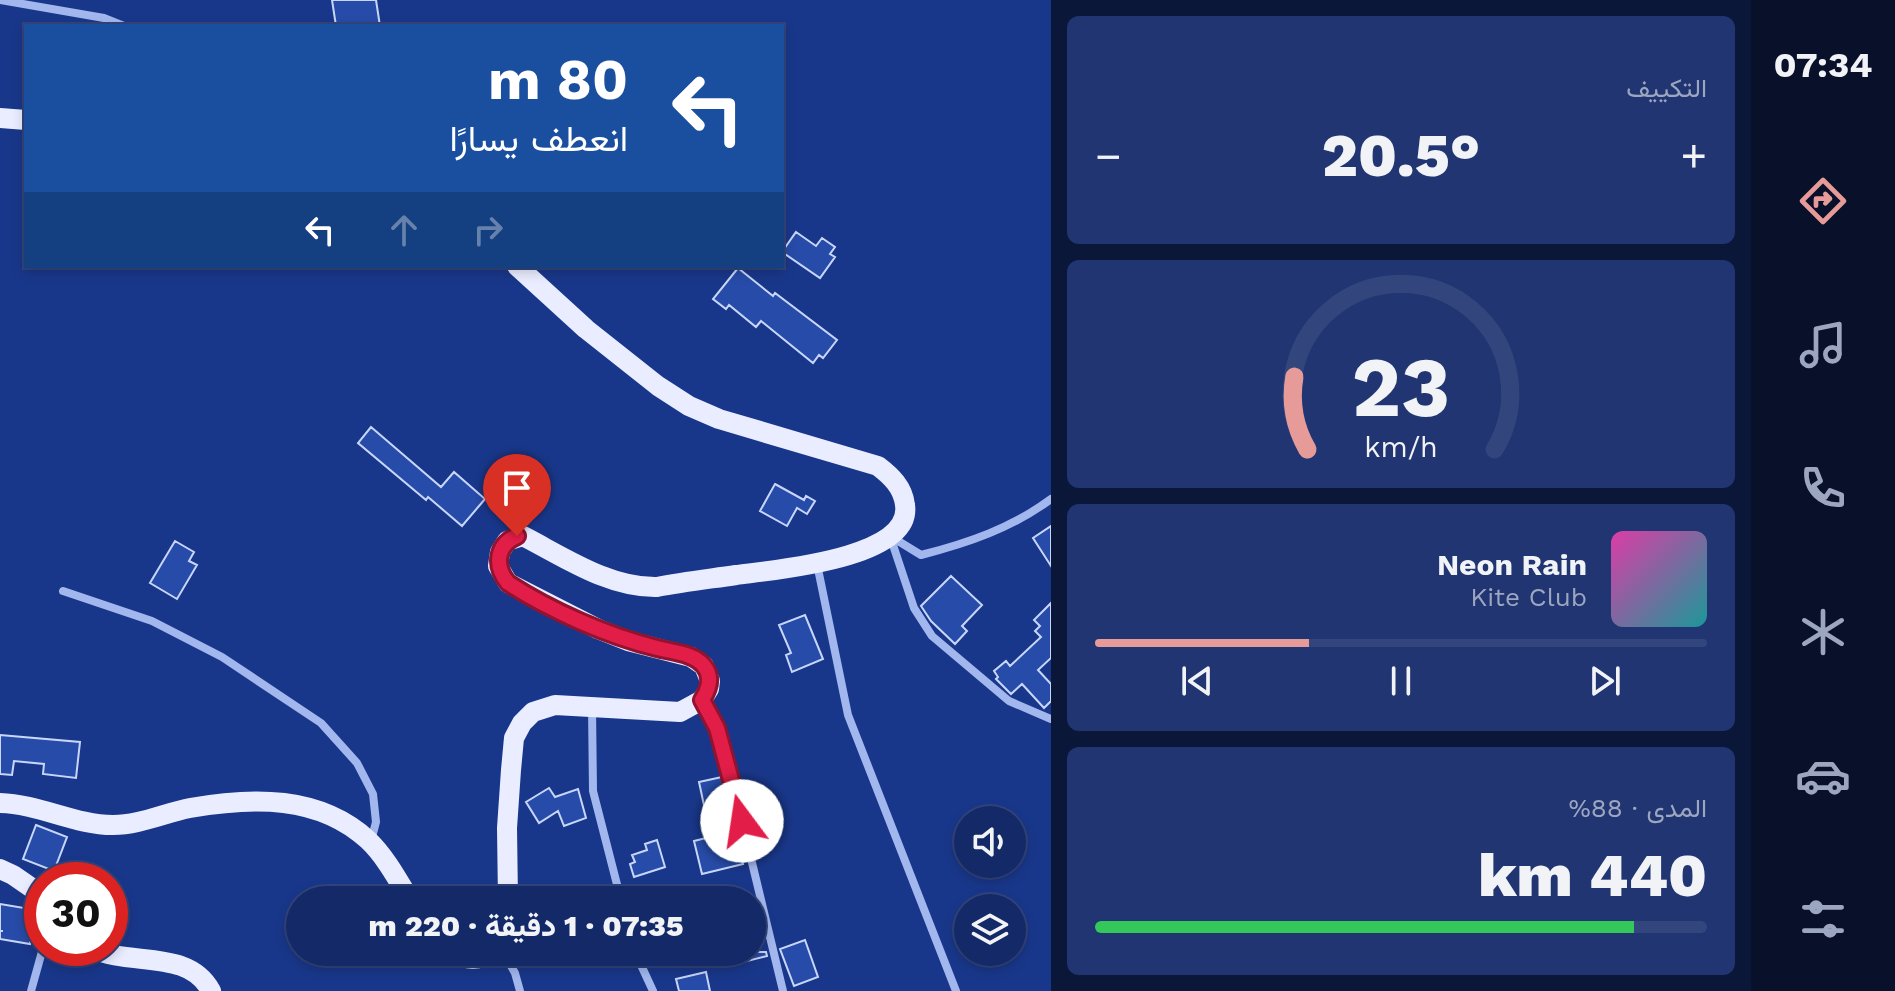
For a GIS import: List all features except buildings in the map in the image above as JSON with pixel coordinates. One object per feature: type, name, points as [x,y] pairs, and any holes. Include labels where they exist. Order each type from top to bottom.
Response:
[{"type":"main road","points":[[0,118],[24,120]]},
{"type":"main road","points":[[508,886],[507,828],[514,738],[522,723],[533,712],[555,705],[680,712],[702,700],[710,681],[704,666],[698,661],[608,633],[516,589],[498,566],[504,545],[512,538],[523,536],[611,579],[639,588],[816,563],[877,545],[899,530],[905,506],[893,478],[878,466],[719,419],[689,406],[658,386],[586,329],[519,268]]},
{"type":"main road","points":[[0,803],[18,803],[99,824],[115,825],[239,800],[283,803],[327,812],[370,842],[400,886]]},
{"type":"main road","points":[[0,869],[24,884]]},
{"type":"main road","points":[[128,958],[183,966],[195,971],[211,991]]},
{"type":"street","points":[[0,0],[104,18],[119,24]]},
{"type":"street","points":[[890,536],[921,555],[973,541],[1031,514],[1051,499]]},
{"type":"street","points":[[890,536],[914,608],[932,636],[1009,701],[1051,719]]},
{"type":"street","points":[[816,563],[848,715],[956,991]]},
{"type":"street","points":[[63,591],[152,621],[222,657],[321,723],[357,763],[373,794],[376,822],[370,842]]},
{"type":"street","points":[[702,700],[717,728],[735,792],[783,991]]},
{"type":"street","points":[[592,707],[593,791],[617,886]]},
{"type":"street","points":[[31,991],[38,966]]},
{"type":"street","points":[[511,966],[520,991]]},
{"type":"street","points":[[641,966],[653,991]]},
{"type":"route","points":[[517,536],[504,545],[498,566],[508,583],[516,589],[598,629],[628,641],[691,657],[704,666],[710,681],[702,700],[717,728],[742,821]]}]
